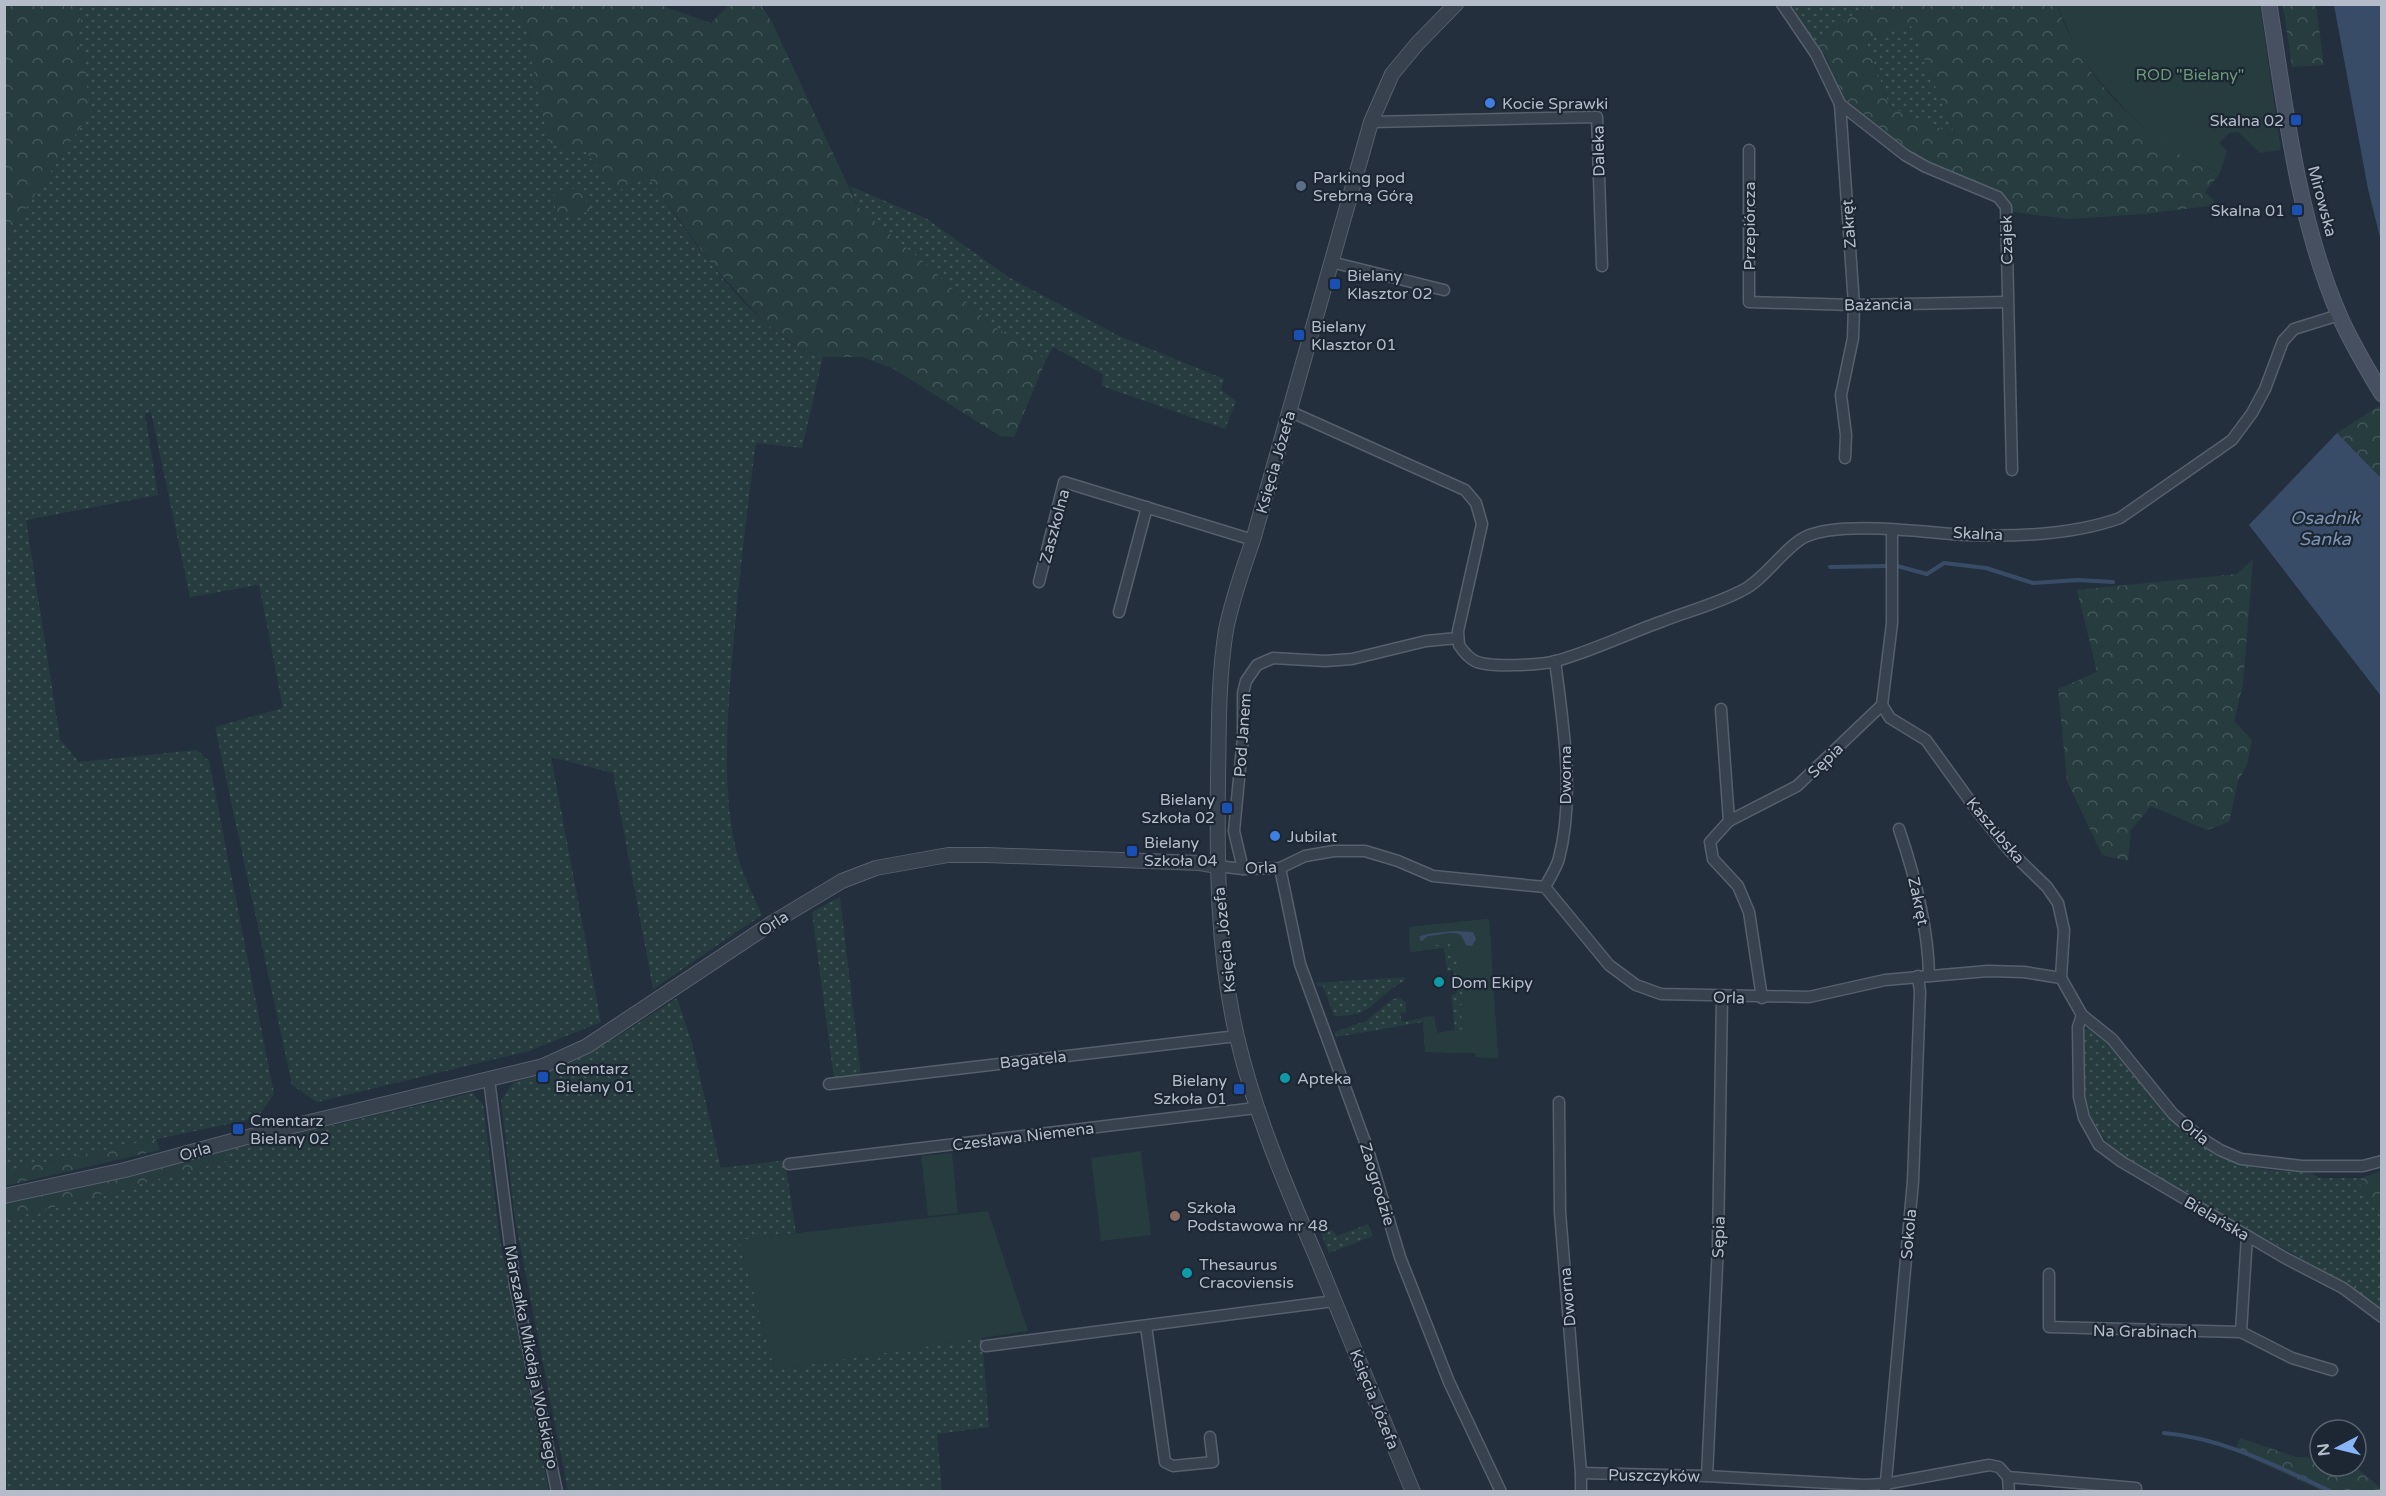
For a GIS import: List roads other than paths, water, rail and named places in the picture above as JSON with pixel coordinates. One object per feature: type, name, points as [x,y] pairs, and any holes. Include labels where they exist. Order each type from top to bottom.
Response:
[{"type":"main road","name":"Mirowska","points":[[2269,4],[2295,167],[2318,251],[2339,315],[2382,394]]},
{"type":"street","name":"Zakręt","points":[[1782,4],[1816,54],[1840,104],[1854,305],[1854,338],[1841,395],[1846,435],[1845,458]]},
{"type":"street","name":"Księcia Józefa","points":[[1413,1491],[1256,1108],[1237,1036],[1227,984],[1221,934],[1217,866],[1221,672],[1226,631],[1236,590],[1253,540],[1371,122],[1392,74],[1452,6]]},
{"type":"street","name":"Czajek","points":[[1840,104],[1905,155],[1926,167],[1998,197],[2006,207],[2012,470]]},
{"type":"street","name":"Daleka","points":[[1371,122],[1597,117],[1602,266]]},
{"type":"street","name":"Przepiórcza","points":[[1749,150],[1749,302]]},
{"type":"street","points":[[1331,262],[1444,290]]},
{"type":"street","name":"Bażancia","points":[[1749,302],[1854,305],[2007,302]]},
{"type":"street","name":"Skalna","points":[[1555,661],[1745,590],[1804,537],[1834,529],[2013,535],[2078,529],[2120,518],[2232,440],[2252,413],[2265,389],[2283,341],[2289,333],[2294,329],[2339,315]]},
{"type":"street","points":[[1289,411],[1465,490],[1476,503],[1482,524],[1458,638],[1459,645],[1474,661],[1482,663],[1501,665],[1555,661]]},
{"type":"street","name":"Zaszkolna","points":[[1039,582],[1064,482],[1253,540]]},
{"type":"street","points":[[1119,612],[1148,507]]},
{"type":"street","points":[[1882,705],[1892,623],[1892,530]]},
{"type":"street","name":"Pod Janem","points":[[1243,869],[1234,831],[1243,737],[1243,693],[1246,681],[1257,664],[1273,658],[1325,661],[1352,659],[1426,641],[1458,638]]},
{"type":"street","name":"Dworna","points":[[1545,886],[1559,859],[1566,805],[1565,740],[1555,661]]},
{"type":"street","name":"Sępia","points":[[1762,998],[1749,912],[1738,886],[1713,859],[1710,842],[1729,821],[1797,786],[1882,705]]},
{"type":"street","name":"Kaszubska","points":[[1882,705],[1890,718],[1926,740],[1978,812],[2009,850],[2047,887],[2058,903],[2064,930],[2061,978]]},
{"type":"street","points":[[1721,709],[1729,821]]},
{"type":"street","name":"Zakręt","points":[[1899,829],[1913,871],[1925,932],[1924,976]]},
{"type":"street","name":"Orla","points":[[4,1196],[125,1170],[243,1138],[543,1066],[586,1046],[772,923],[842,881],[876,868],[948,855],[1188,862],[1243,869],[1280,868],[1305,856],[1334,850],[1365,850],[1433,876],[1545,886],[1609,965],[1635,985],[1660,994],[1762,998],[1809,997],[1885,980],[1988,971],[2024,972],[2061,978],[2082,1015],[2112,1040],[2173,1114],[2201,1138],[2220,1150],[2241,1159],[2302,1166],[2363,1166],[2382,1161]]},
{"type":"street","name":"Zaogrodzie","points":[[1280,868],[1300,964],[1368,1150],[1400,1257],[1449,1382],[1501,1491]]},
{"type":"street","name":"Sokola","points":[[1885,1488],[1914,1181],[1920,992],[1924,976]]},
{"type":"street","name":"Sępia","points":[[1707,1476],[1718,1245],[1722,997]]},
{"type":"street","name":"Bielańska","points":[[2082,1015],[2078,1027],[2079,1097],[2084,1118],[2099,1145],[2122,1162],[2247,1236],[2343,1288],[2382,1317]]},
{"type":"street","name":"Bagatela","points":[[829,1084],[1237,1036]]},
{"type":"street","name":"Marszałka Mikołaja Wolskiego","points":[[489,1079],[515,1285],[557,1491]]},
{"type":"street","name":"Dworna","points":[[1559,1102],[1560,1212],[1581,1491]]},
{"type":"street","name":"Czesława Niemena","points":[[789,1164],[1256,1108]]},
{"type":"street","points":[[2241,1332],[2247,1236]]},
{"type":"street","name":"Na Grabinach","points":[[2049,1274],[2049,1328],[2241,1332],[2292,1358],[2332,1370]]},
{"type":"street","points":[[986,1346],[1334,1300]]},
{"type":"street","points":[[1146,1326],[1165,1462],[1173,1466],[1213,1462],[1210,1437]]},
{"type":"street","name":"Puszczyków","points":[[1581,1473],[1707,1476],[1885,1488],[1989,1466],[1999,1467],[2008,1477],[2136,1488]]},
{"type":"street","points":[[2008,1477],[2009,1491]]},
{"type":"street","points":[[1734,1479],[1734,1491]]},
{"type":"water","points":[[2334,5],[2381,5],[2381,241],[2368,189]]},
{"type":"water","name":"Osadnik Sanka","points":[[2337,433],[2381,478],[2381,696],[2249,525]]},
{"type":"water","points":[[1455,931],[1473,932],[1476,939],[1472,946],[1466,945],[1461,935],[1453,933],[1428,936],[1420,940],[1420,936]]},
{"type":"waterway","points":[[1897,566],[1927,574],[1944,563],[1986,568],[2033,583],[2078,580],[2113,582]]},
{"type":"waterway","points":[[1830,567],[1887,566]]},
{"type":"waterway","points":[[2164,1433],[2229,1447],[2332,1492]]},
{"type":"place","name":"Kocie Sprawki","points":[[1490,103]]},
{"type":"place","name":"Skalna 02","points":[[2296,120]]},
{"type":"place","name":"Parking pod Srebrną Górą","points":[[1301,186]]},
{"type":"place","name":"Skalna 01","points":[[2297,210]]},
{"type":"place","name":"Bielany Klasztor 02","points":[[1335,284]]},
{"type":"place","name":"Bielany Klasztor 01","points":[[1299,335]]},
{"type":"place","name":"Bielany Szkoła 02","points":[[1227,808]]},
{"type":"place","name":"Jubilat","points":[[1275,836]]},
{"type":"place","name":"Bielany Szkoła 04","points":[[1132,851]]},
{"type":"place","name":"Dom Ekipy","points":[[1439,982]]},
{"type":"place","name":"Cmentarz Bielany 01","points":[[543,1077]]},
{"type":"place","name":"Apteka","points":[[1285,1078]]},
{"type":"place","name":"Bielany Szkoła 01","points":[[1239,1089]]},
{"type":"place","name":"Cmentarz Bielany 02","points":[[238,1129]]},
{"type":"place","name":"Szkoła Podstawowa nr 48","points":[[1175,1216]]},
{"type":"place","name":"Thesaurus Cracoviensis","points":[[1187,1273]]},
{"type":"park label","name":"ROD \"Bielany\"","points":[[2190,74]]}]
